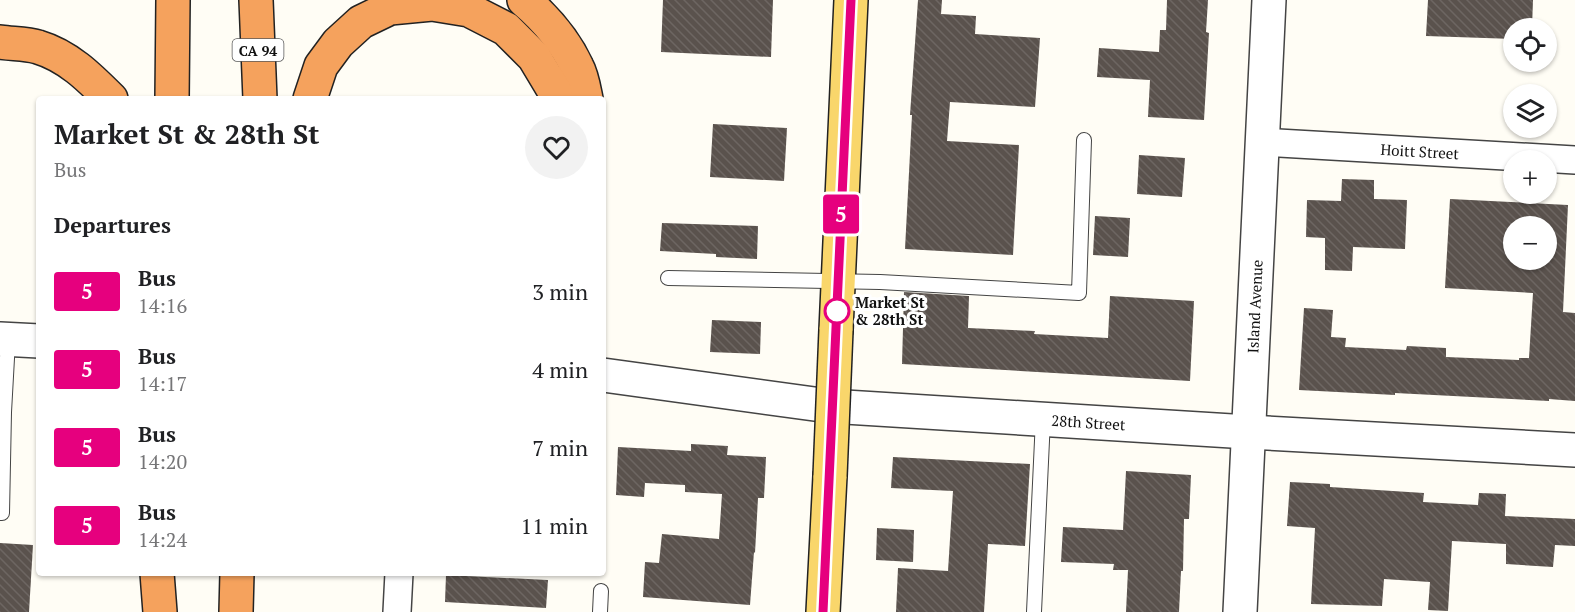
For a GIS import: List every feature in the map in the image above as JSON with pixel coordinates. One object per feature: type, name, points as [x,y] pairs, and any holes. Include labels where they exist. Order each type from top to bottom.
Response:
[{"type":"highway","points":[[172,96],[173,0]]},
{"type":"highway","name":"CA 94","points":[[256,0],[260,96]]},
{"type":"highway","points":[[524,0],[542,15],[562,41],[578,68],[585,96]]},
{"type":"highway","points":[[311,96],[321,66],[338,43],[361,22],[390,8],[432,4],[469,10],[507,29],[534,57],[556,96]]},
{"type":"highway","points":[[0,42],[36,46],[64,58],[89,77],[108,96]]},
{"type":"highway","points":[[160,576],[160,612]]},
{"type":"highway","points":[[236,612],[237,576]]},
{"type":"main road","points":[[823,612],[851,0]]},
{"type":"street","name":"Island Avenue","points":[[1240,612],[1269,0]]},
{"type":"street","name":"Hoitt Street","points":[[1262,142],[1575,160]]},
{"type":"street","name":"28th Street","points":[[606,375],[829,406],[1575,450]]},
{"type":"street","points":[[397,612],[399,576]]},
{"type":"lane","points":[[668,278],[838,280],[1079,292],[1084,140]]},
{"type":"lane","points":[[0,513],[2,513],[4,412],[16,340]]},
{"type":"lane","points":[[1034,612],[1043,419]]},
{"type":"lane","points":[[600,612],[601,591]]},
{"type":"building","points":[[663,0],[773,0],[771,57],[661,52]]},
{"type":"building","points":[[918,0],[942,0],[941,14],[976,16],[975,34],[1040,38],[1035,107],[950,102],[947,141],[1019,145],[1013,255],[905,249],[912,115],[910,115]]},
{"type":"building","points":[[1167,0],[1208,0],[1206,32],[1209,33],[1204,120],[1148,117],[1150,80],[1097,77],[1099,48],[1159,52],[1160,30],[1166,30]]},
{"type":"building","points":[[1428,0],[1533,0],[1532,18],[1503,18],[1503,39],[1426,36]]},
{"type":"building","points":[[713,124],[787,128],[784,181],[710,177]]},
{"type":"building","points":[[1139,155],[1185,158],[1182,197],[1137,194]]},
{"type":"building","points":[[1342,179],[1374,180],[1374,199],[1407,200],[1405,249],[1353,247],[1352,271],[1325,270],[1325,238],[1306,237],[1307,200],[1341,201]]},
{"type":"building","points":[[1450,199],[1503,202],[1503,204],[1568,205],[1563,312],[1575,313],[1575,401],[1299,390],[1304,308],[1333,310],[1331,337],[1346,338],[1345,347],[1406,350],[1407,346],[1446,348],[1446,357],[1519,360],[1519,358],[1529,358],[1533,293],[1445,288]]},
{"type":"building","points":[[1095,216],[1130,218],[1128,257],[1093,255]]},
{"type":"building","points":[[662,223],[758,226],[757,259],[660,251]]},
{"type":"building","points":[[904,292],[969,296],[968,328],[1108,338],[1110,296],[1194,301],[1190,381],[902,364]]},
{"type":"building","points":[[712,320],[761,322],[760,354],[710,352]]},
{"type":"building","points":[[691,444],[728,446],[727,455],[766,457],[764,498],[758,498],[750,605],[643,597],[645,562],[659,563],[662,534],[719,539],[722,494],[685,492],[685,485],[645,483],[644,497],[616,495],[618,447],[691,451]]},
{"type":"building","points":[[893,457],[1030,464],[1025,546],[988,544],[984,612],[896,612],[898,568],[948,571],[953,491],[891,488]]},
{"type":"building","points":[[1126,471],[1191,475],[1189,519],[1184,519],[1179,612],[1126,612],[1128,570],[1113,570],[1114,564],[1061,562],[1063,527],[1123,530]]},
{"type":"building","points":[[1290,482],[1424,493],[1423,502],[1478,505],[1479,493],[1506,494],[1505,516],[1575,519],[1575,546],[1555,545],[1553,567],[1506,564],[1506,544],[1452,541],[1448,611],[1428,610],[1430,582],[1384,579],[1382,606],[1311,604],[1315,528],[1287,526]]},
{"type":"building","points":[[877,528],[914,530],[913,562],[876,560]]},
{"type":"building","points":[[0,543],[33,545],[29,612],[0,612]]},
{"type":"building","points":[[446,576],[548,580],[546,608],[445,602]]},
{"type":"bus line","name":"5","points":[[823,612],[851,0]]},
{"type":"place","name":"Market St & 28th St","points":[[837,311]]}]
